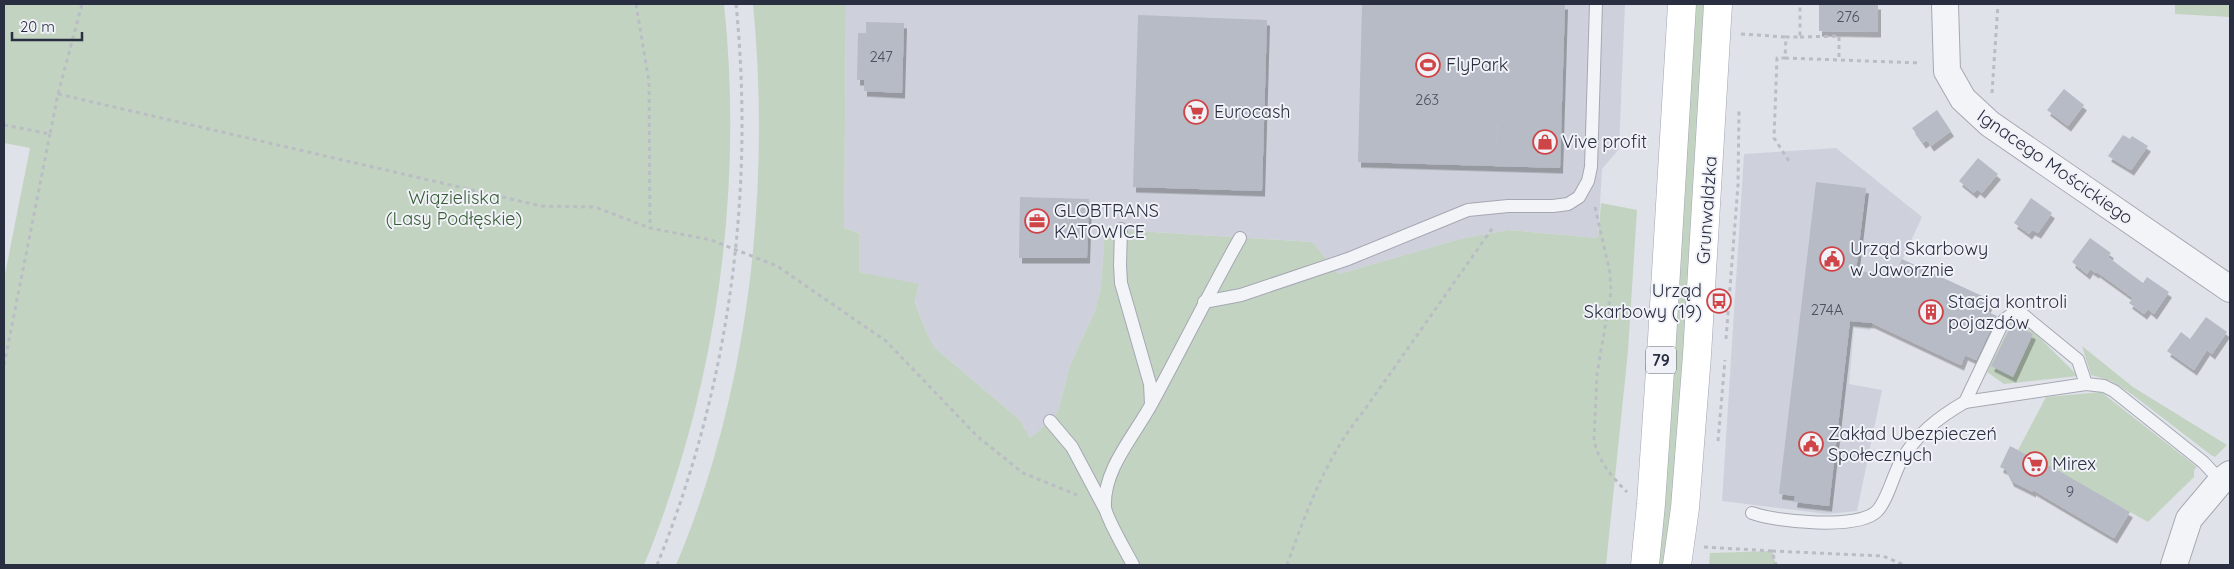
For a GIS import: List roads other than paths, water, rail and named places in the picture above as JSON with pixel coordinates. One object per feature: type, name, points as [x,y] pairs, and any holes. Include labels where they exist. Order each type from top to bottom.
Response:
[{"type":"main road","name":"Grunwaldzka","points":[[1645,565],[1652,504],[1682,4]]},
{"type":"main road","name":"Grunwaldzka","points":[[1677,565],[1686,492],[1697,355],[1718,4]]},
{"type":"street","name":"Ignacego Mościckiego","points":[[1945,4],[1947,71],[1963,99],[1990,124],[2230,289]]},
{"type":"street","points":[[2174,565],[2189,519],[2226,478]]},
{"type":"lane","points":[[1204,302],[1241,295],[1348,259],[1468,210],[1508,206],[1553,206],[1568,204],[1579,197],[1588,182],[1591,167],[1596,4]]},
{"type":"lane","points":[[1121,229],[1120,265],[1122,283],[1150,384],[1151,404]]},
{"type":"lane","points":[[1105,508],[1106,492],[1113,468],[1151,404],[1240,238]]},
{"type":"lane","points":[[1966,402],[2004,320],[2012,314],[2022,314],[2078,360],[2086,384]]},
{"type":"lane","points":[[1752,514],[1769,519],[1804,521],[1848,522],[1869,518],[1879,510],[1900,463],[1916,439],[1943,415],[1966,402],[2086,384],[2104,386],[2114,391],[2226,478]]},
{"type":"lane","points":[[1050,421],[1072,447],[1105,508],[1132,565]]},
{"type":"place","name":"FlyPark","points":[[1428,65]]},
{"type":"place","name":"Eurocash","points":[[1196,112]]},
{"type":"place","name":"Vive profit","points":[[1545,142]]},
{"type":"place","name":"GLOBTRANS KATOWICE","points":[[1037,221]]},
{"type":"place","name":"Urząd Skarbowy w Jaworznie","points":[[1832,259]]},
{"type":"place","name":"Urząd Skarbowy (19)","points":[[1719,301]]},
{"type":"place","name":"Stacja kontroli pojazdów","points":[[1931,312]]},
{"type":"place","name":"Zakład Ubezpieczeń Społecznych","points":[[1811,444]]},
{"type":"place","name":"Mirex","points":[[2035,464]]},
{"type":"park label","name":"Wiązieliska (Lasy Podłęskie)","points":[[454,208]]}]
